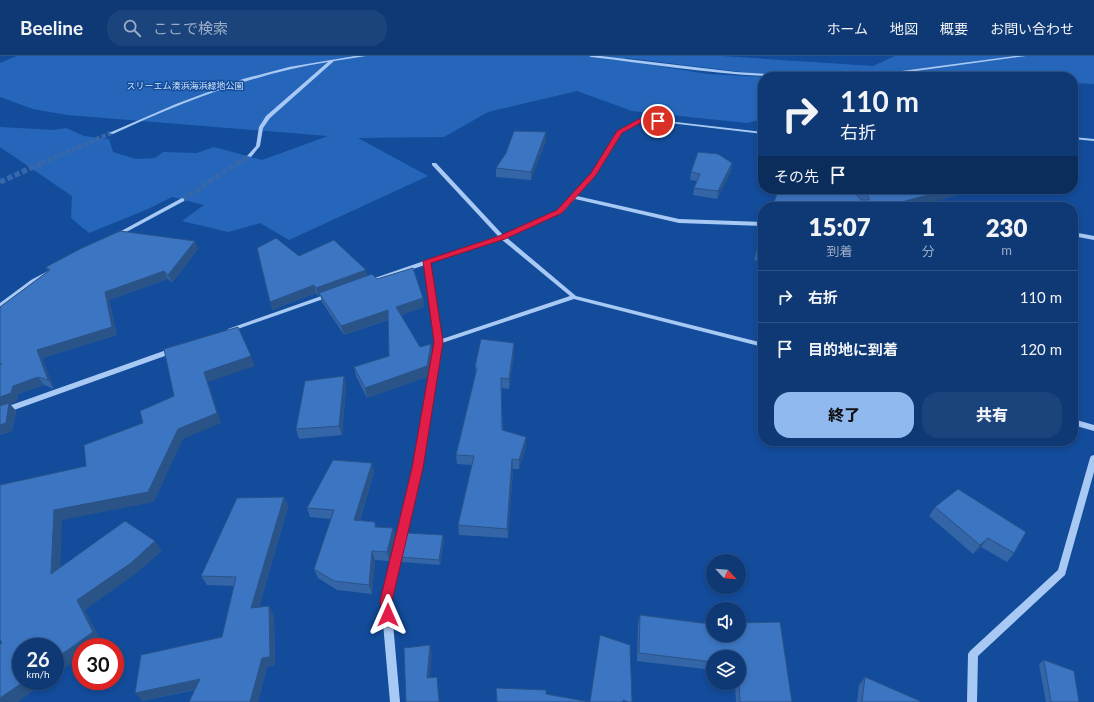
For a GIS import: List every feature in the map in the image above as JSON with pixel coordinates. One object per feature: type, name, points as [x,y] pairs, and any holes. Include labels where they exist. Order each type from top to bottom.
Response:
[{"type":"street","points":[[111,133],[164,109],[245,79],[333,60],[364,56]]},
{"type":"street","points":[[591,56],[758,74]]},
{"type":"street","points":[[902,72],[1024,56]]},
{"type":"street","points":[[249,156],[255,152],[260,143],[261,126],[268,117],[333,60]]},
{"type":"street","points":[[360,285],[427,261],[502,237],[560,212],[594,174],[620,132],[643,119],[758,132]]},
{"type":"street","points":[[1078,138],[1094,140]]},
{"type":"street","points":[[434,164],[502,237],[574,297],[758,344]]},
{"type":"street","points":[[573,197],[679,220],[758,224]]},
{"type":"street","points":[[108,240],[182,200]]},
{"type":"street","points":[[1078,235],[1094,238]]},
{"type":"street","points":[[395,702],[386,601],[418,468],[439,342],[427,261]]},
{"type":"street","points":[[0,306],[33,281],[54,270]]},
{"type":"street","points":[[220,334],[338,292]]},
{"type":"street","points":[[439,342],[574,297]]},
{"type":"street","points":[[0,412],[183,347]]},
{"type":"street","points":[[1078,423],[1094,428]]},
{"type":"street","points":[[972,702],[973,654],[1062,572],[1094,458]]},
{"type":"green space","name":"スリーエム湊浜海浜緑地公園","points":[[17,56],[721,56],[873,66],[895,56],[1094,56],[1094,84],[1078,83],[1078,72],[758,72],[758,74],[627,58],[619,60],[708,74],[758,77],[758,120],[747,123],[632,111],[577,91],[488,112],[444,137],[358,138],[428,176],[289,240],[260,223],[228,232],[182,221],[204,205],[172,197],[148,209],[89,233],[71,218],[72,196],[0,147],[0,127],[54,130],[66,128],[84,136],[109,139],[113,152],[136,159],[155,158],[163,152],[197,153],[214,147],[262,160],[328,136],[67,115],[33,109],[0,97],[0,63]]},
{"type":"building","points":[[514,131],[546,132],[531,172],[496,168],[506,153]]},
{"type":"building","points":[[698,152],[718,154],[732,163],[718,191],[694,188],[700,174],[691,172]]},
{"type":"building","points":[[777,194],[856,194],[861,200],[869,200],[869,197],[866,194],[932,194],[905,202],[774,202]]},
{"type":"building","points":[[120,231],[195,241],[168,275],[164,271],[105,292],[112,327],[37,350],[48,380],[38,377],[13,386],[11,393],[0,397],[0,365],[2,364],[0,364],[0,307],[50,270],[46,267],[82,248]]},
{"type":"building","points":[[276,238],[299,256],[334,240],[366,270],[316,288],[314,285],[270,302],[257,248]]},
{"type":"building","points":[[413,268],[423,298],[396,307],[420,347],[431,344],[427,366],[365,388],[354,367],[389,356],[388,310],[341,326],[319,293],[372,274],[377,279]]},
{"type":"building","points":[[238,327],[251,356],[204,372],[217,413],[178,429],[148,492],[54,510],[51,574],[125,521],[155,541],[131,563],[77,600],[93,632],[85,638],[72,638],[72,647],[64,653],[64,638],[12,638],[12,690],[0,698],[0,644],[2,643],[0,639],[0,485],[86,466],[84,445],[143,423],[140,411],[174,396],[164,349]]},
{"type":"building","points":[[481,339],[514,343],[509,379],[501,378],[502,430],[526,437],[519,460],[512,459],[507,529],[458,525],[474,456],[456,455],[477,368],[475,367]]},
{"type":"building","points":[[344,376],[339,426],[296,429],[305,381]]},
{"type":"building","points":[[9,403],[6,423],[0,425],[0,406]]},
{"type":"building","points":[[333,460],[372,463],[354,520],[375,522],[375,527],[393,528],[387,552],[372,551],[369,585],[334,581],[314,569],[334,510],[307,508]]},
{"type":"building","points":[[958,489],[1026,532],[1014,553],[988,538],[980,545],[935,507]]},
{"type":"building","points":[[284,497],[251,608],[269,606],[270,657],[262,658],[250,702],[189,702],[200,679],[135,693],[141,655],[222,637],[236,577],[201,576],[237,498]]},
{"type":"building","points":[[406,533],[443,535],[439,560],[400,557]]},
{"type":"building","points":[[640,615],[706,623],[706,642],[746,642],[746,623],[780,622],[792,702],[740,702],[739,690],[746,690],[746,650],[706,650],[706,661],[639,653]]},
{"type":"building","points":[[600,635],[630,645],[632,702],[623,700],[623,702],[590,702]]},
{"type":"building","points":[[430,645],[427,678],[437,677],[439,702],[406,702],[404,648]]},
{"type":"building","points":[[1044,660],[1074,671],[1079,702],[1051,702]]},
{"type":"building","points":[[865,677],[920,701],[920,702],[862,702]]},
{"type":"building","points":[[496,688],[546,690],[546,694],[590,702],[497,702]]},
{"type":"tunnel","points":[[42,163],[111,133]]},
{"type":"tunnel","points":[[238,163],[249,156]]},
{"type":"tunnel","points":[[0,182],[44,162]]},
{"type":"tunnel","points":[[182,200],[239,162]]},
{"type":"route","points":[[388,615],[386,601],[418,468],[439,342],[427,261],[502,237],[560,212],[594,174],[620,132],[643,119],[658,121]]}]
